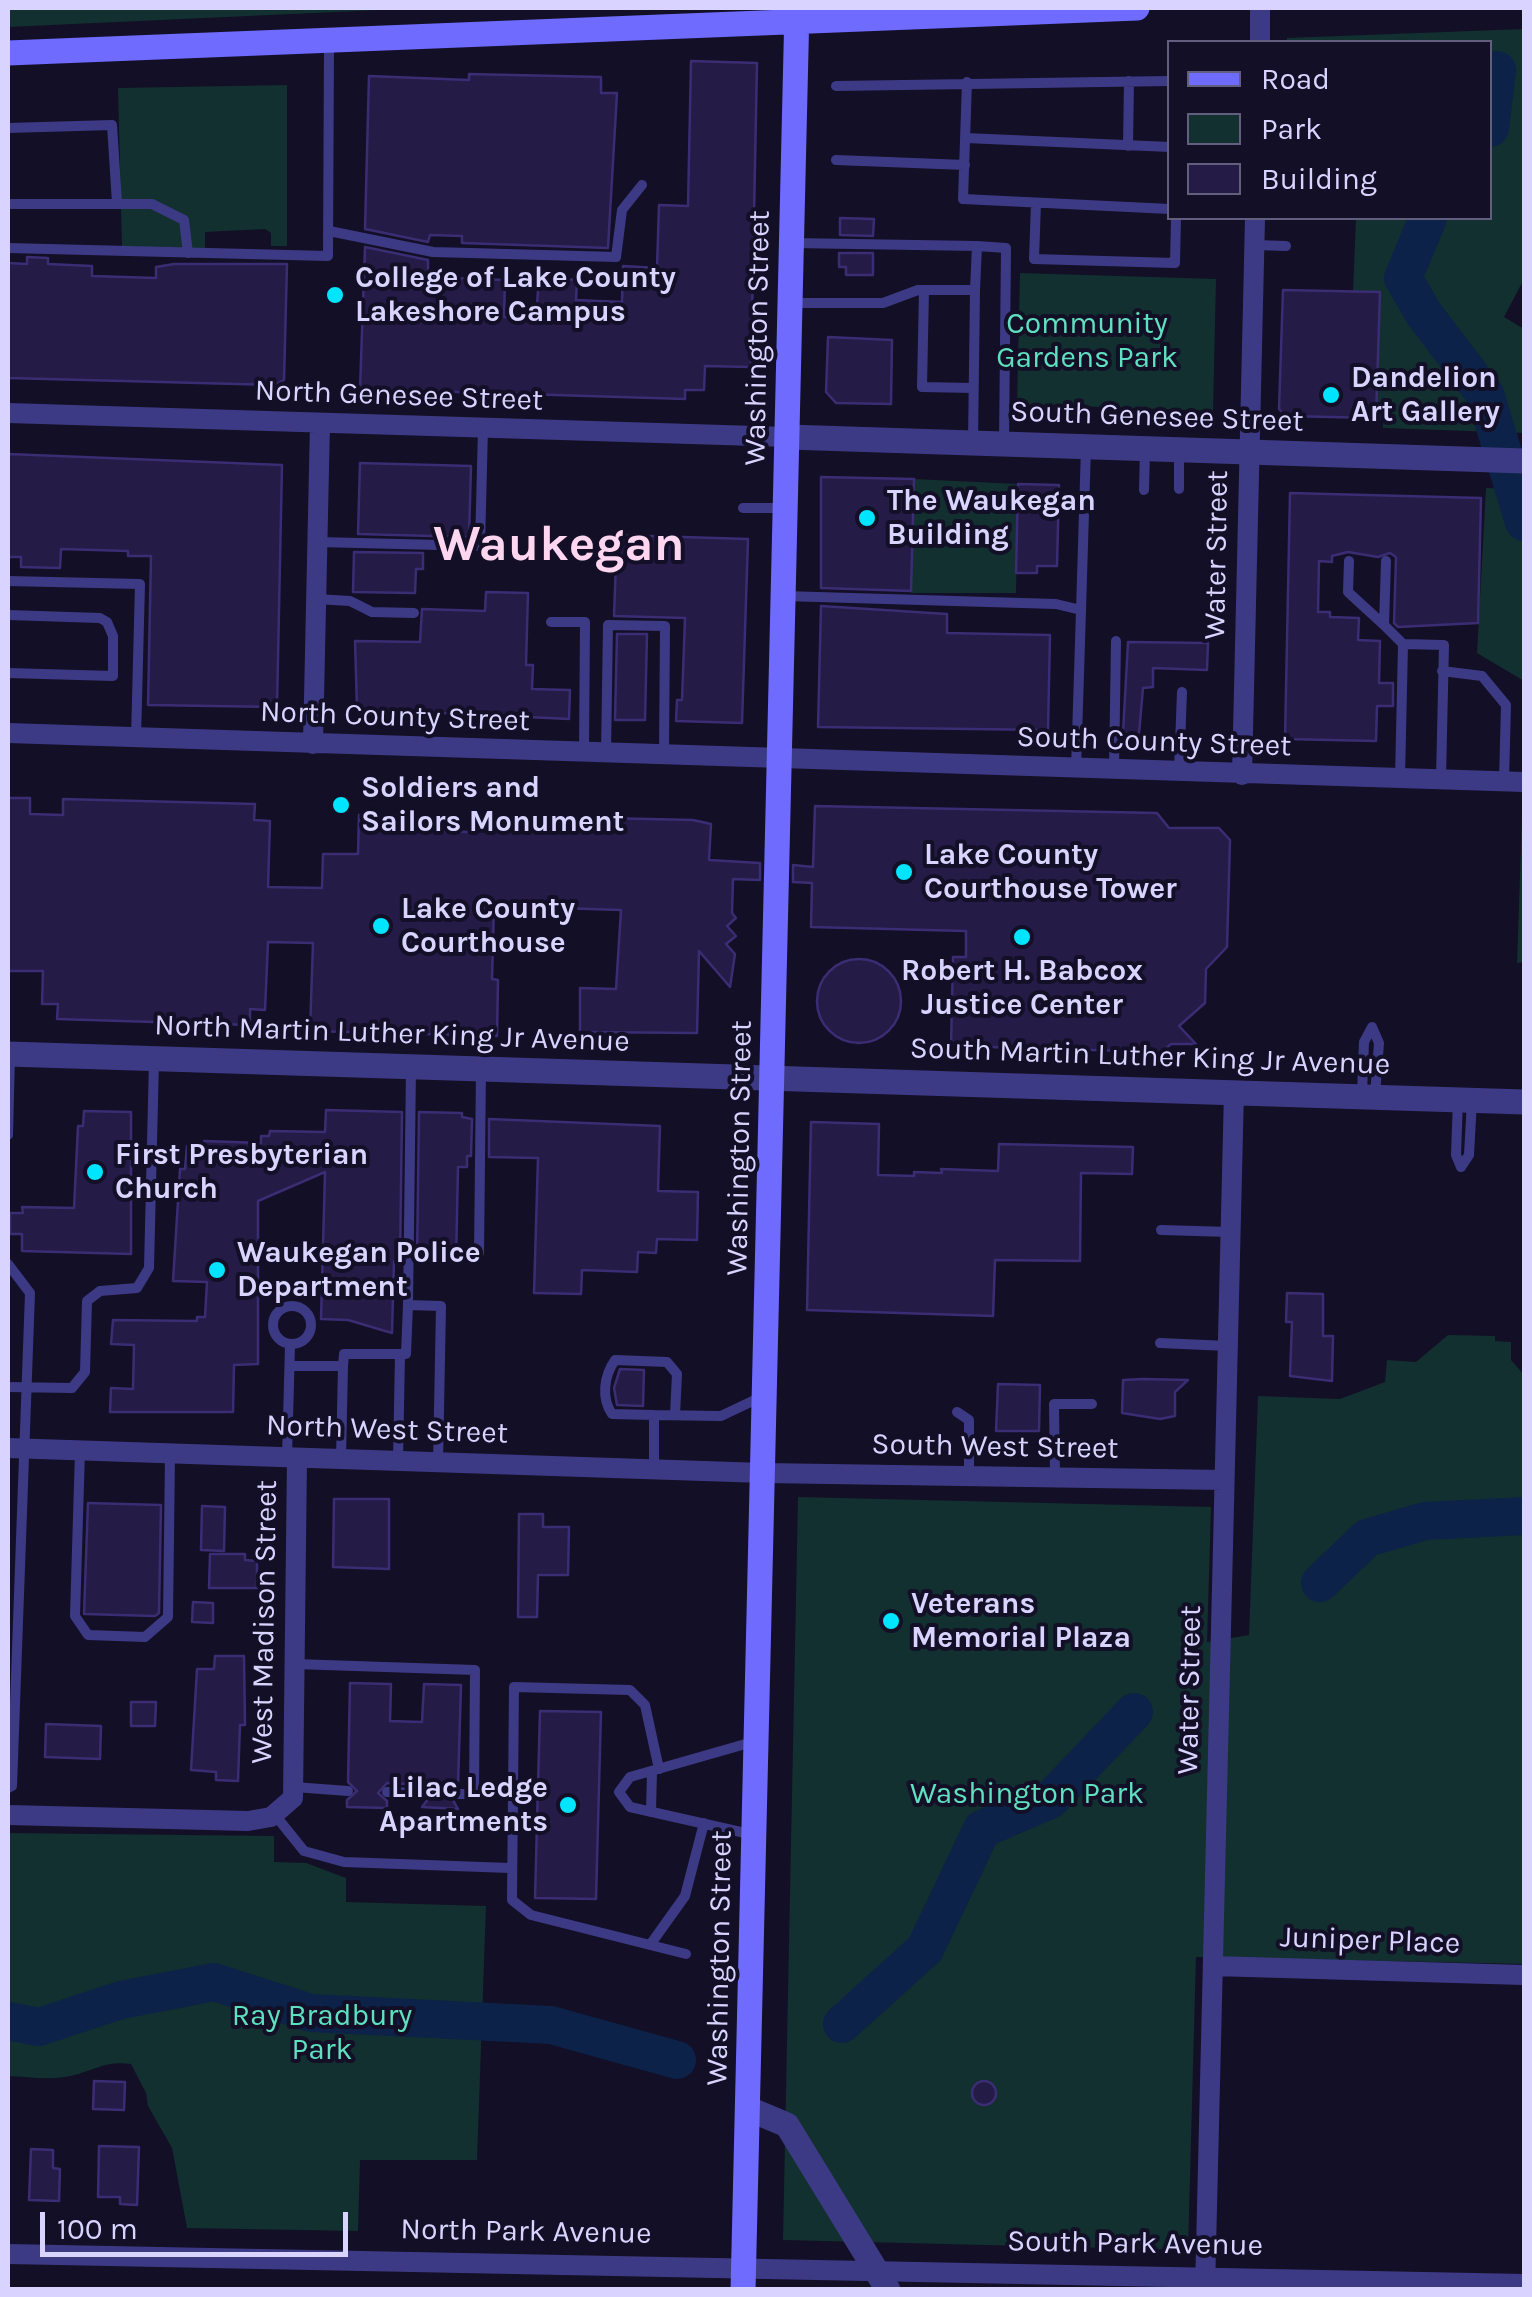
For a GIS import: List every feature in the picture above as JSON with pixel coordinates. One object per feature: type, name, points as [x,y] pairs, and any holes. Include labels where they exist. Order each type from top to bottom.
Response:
[{"type":"main road","points":[[8,53],[329,38],[691,28],[797,14],[1137,8]]},
{"type":"main road","name":"Washington Street","points":[[743,2278],[797,14]]},
{"type":"street","points":[[1260,8],[1260,40]]},
{"type":"street","name":"Water Street","points":[[1242,775],[1255,220]]},
{"type":"street","name":"North Genesee Street","points":[[8,413],[788,437]]},
{"type":"street","points":[[314,744],[320,423]]},
{"type":"street","name":"South Genesee Street","points":[[788,437],[1524,461]]},
{"type":"street","name":"North County Street","points":[[8,733],[781,758]]},
{"type":"street","name":"South County Street","points":[[781,758],[1514,782]]},
{"type":"street","name":"North Martin Luther King Jr Avenue","points":[[9,1054],[774,1078]]},
{"type":"street","name":"South Martin Luther King Jr Avenue","points":[[774,1078],[1524,1102]]},
{"type":"street","name":"Water Street","points":[[1205,2282],[1234,1091]]},
{"type":"street","name":"North West Street","points":[[17,1448],[764,1473]]},
{"type":"street","name":"West Madison Street","points":[[292,1457],[293,1787]]},
{"type":"street","name":"South West Street","points":[[764,1473],[1224,1480]]},
{"type":"street","points":[[8,1815],[248,1820],[275,1816],[292,1798],[293,1787]]},
{"type":"street","name":"Juniper Place","points":[[1213,1966],[1524,1976]]},
{"type":"street","points":[[748,2108],[787,2125],[882,2279]]},
{"type":"street","name":"North Park Avenue","points":[[8,2254],[743,2278]]},
{"type":"street","name":"South Park Avenue","points":[[743,2278],[1524,2284]]},
{"type":"lane","points":[[8,248],[328,256],[329,38]]},
{"type":"lane","points":[[1128,146],[1129,81]]},
{"type":"lane","points":[[836,86],[1167,81]]},
{"type":"lane","points":[[966,82],[964,199],[1167,208]]},
{"type":"lane","points":[[8,128],[112,125],[117,204]]},
{"type":"lane","points":[[966,138],[1167,147]]},
{"type":"lane","points":[[836,160],[965,165]]},
{"type":"lane","points":[[329,231],[433,252],[616,257],[622,210],[642,185]]},
{"type":"lane","points":[[1036,203],[1034,259],[1175,263],[1176,220]]},
{"type":"lane","points":[[8,204],[152,204],[184,220],[188,253]]},
{"type":"lane","points":[[792,243],[1006,248],[1004,444]]},
{"type":"lane","points":[[1255,245],[1286,246]]},
{"type":"lane","points":[[973,443],[976,246]]},
{"type":"lane","points":[[924,290],[922,387],[974,388]]},
{"type":"lane","points":[[791,303],[882,302],[904,292],[975,290]]},
{"type":"lane","points":[[317,542],[480,546],[483,428]]},
{"type":"lane","points":[[1076,770],[1086,447]]},
{"type":"lane","points":[[1144,490],[1145,449]]},
{"type":"lane","points":[[1178,490],[1179,450]]},
{"type":"lane","points":[[743,508],[786,508]]},
{"type":"lane","points":[[1349,560],[1348,592],[1403,644],[1444,645],[1440,780]]},
{"type":"lane","points":[[1384,626],[1386,561]]},
{"type":"lane","points":[[8,581],[140,584],[136,738]]},
{"type":"lane","points":[[784,596],[1056,604],[1081,610]]},
{"type":"lane","points":[[316,600],[350,600],[372,612],[414,613]]},
{"type":"lane","points":[[8,615],[100,618],[107,622],[113,636],[112,676],[8,673]]},
{"type":"lane","points":[[551,622],[585,622],[595,753]]},
{"type":"lane","points":[[595,753],[608,626],[665,626],[664,755]]},
{"type":"lane","points":[[1114,771],[1116,642]]},
{"type":"lane","points":[[1400,779],[1403,644]]},
{"type":"lane","points":[[1442,670],[1482,676],[1506,705],[1514,782]]},
{"type":"lane","points":[[1179,773],[1182,692]]},
{"type":"lane","points":[[1372,1028],[1379,1043],[1369,1096],[1364,1042],[1372,1028]]},
{"type":"lane","points":[[8,1135],[9,1054]]},
{"type":"lane","points":[[8,1387],[72,1388],[85,1372],[86,1301],[100,1291],[137,1288],[149,1268],[154,1060]]},
{"type":"lane","points":[[341,1459],[344,1354],[406,1354],[411,1067]]},
{"type":"lane","points":[[479,1253],[482,1069]]},
{"type":"lane","points":[[1465,1100],[1470,1155],[1461,1167],[1456,1155],[1465,1100]]},
{"type":"lane","points":[[1161,1230],[1231,1232]]},
{"type":"lane","points":[[8,1264],[30,1293],[28,1388],[17,1448],[21,1486],[11,1698],[12,1786],[8,1788]]},
{"type":"lane","points":[[408,1305],[440,1306],[438,1462]]},
{"type":"lane","points":[[1160,1344],[1228,1346]]},
{"type":"lane","points":[[290,1345],[292,1457]]},
{"type":"lane","points":[[398,1461],[400,1354]]},
{"type":"lane","points":[[675,1415],[676,1374],[667,1362],[615,1360],[606,1373],[606,1405],[612,1414],[721,1416],[766,1394]]},
{"type":"lane","points":[[290,1366],[343,1366]]},
{"type":"lane","points":[[1054,1478],[1054,1404],[1092,1404]]},
{"type":"lane","points":[[957,1412],[970,1420],[969,1476]]},
{"type":"lane","points":[[654,1415],[654,1469]]},
{"type":"lane","points":[[80,1450],[75,1616],[88,1635],[145,1637],[168,1617],[170,1453]]},
{"type":"lane","points":[[294,1664],[476,1670],[474,1794],[458,1794]]},
{"type":"lane","points":[[652,1812],[655,1770],[645,1706],[630,1690],[514,1687],[512,1900],[523,1912],[686,1954]]},
{"type":"lane","points":[[755,1835],[626,1804],[619,1792],[626,1779],[757,1740]]},
{"type":"lane","points":[[293,1787],[348,1791]]},
{"type":"lane","points":[[387,1792],[422,1793]]},
{"type":"lane","points":[[275,1816],[304,1851],[344,1862],[510,1868]]},
{"type":"lane","points":[[650,1945],[685,1896],[704,1824]]},
{"type":"green space","points":[[8,8],[423,8],[8,27]]},
{"type":"green space","points":[[1524,29],[1524,279],[1504,317],[1524,329],[1524,433],[1383,428],[1383,420],[1377,420],[1380,292],[1353,291],[1356,220],[1492,220],[1492,40],[1287,38]]},
{"type":"green space","points":[[287,85],[287,246],[271,246],[271,233],[265,229],[205,232],[205,251],[122,246],[118,88]]},
{"type":"green space","name":"Community Gardens Park","points":[[1020,273],[1216,279],[1213,411],[1017,404]]},
{"type":"green space","points":[[914,479],[1018,484],[1016,593],[911,593]]},
{"type":"green space","points":[[1486,488],[1524,489],[1524,681],[1477,653]]},
{"type":"green space","points":[[1522,817],[1524,962],[1517,963]]},
{"type":"green space","name":"Washington Park","points":[[1448,1335],[1495,1336],[1495,1341],[1511,1342],[1511,1360],[1524,1375],[1524,1964],[1196,1957],[1188,2250],[783,2240],[798,1497],[1211,1507],[1207,1642],[1249,1635],[1258,1396],[1340,1399],[1385,1382],[1387,1360],[1416,1362]]},
{"type":"green space","name":"Ray Bradbury Park","points":[[8,1833],[274,1836],[274,1862],[306,1863],[346,1878],[346,1902],[486,1906],[477,2160],[360,2160],[358,2231],[187,2228],[172,2148],[148,2106],[146,2093],[131,2064],[108,2065],[58,2078],[8,2076]]},
{"type":"building","points":[[691,61],[757,63],[751,367],[705,366],[704,390],[685,390],[685,399],[360,389],[365,247],[428,260],[428,277],[505,280],[504,317],[536,318],[539,277],[577,280],[576,300],[622,302],[623,266],[657,268],[659,205],[688,206]]},
{"type":"building","points":[[469,74],[601,77],[601,93],[617,93],[608,248],[462,243],[462,236],[430,235],[428,242],[365,229],[369,76],[469,80]]},
{"type":"building","points":[[840,218],[874,219],[873,236],[840,235]]},
{"type":"building","points":[[839,253],[873,253],[873,275],[846,275],[846,267],[839,267]]},
{"type":"building","points":[[27,257],[48,258],[48,264],[92,266],[92,276],[156,278],[156,267],[174,264],[287,264],[284,380],[275,385],[8,378],[8,263],[27,264]]},
{"type":"building","points":[[1283,290],[1380,292],[1376,418],[1285,416],[1279,409]]},
{"type":"building","points":[[828,337],[892,340],[891,404],[836,403],[826,392]]},
{"type":"building","points":[[8,454],[282,465],[277,707],[148,705],[151,556],[128,556],[128,551],[61,549],[60,568],[21,567],[21,557],[8,557]]},
{"type":"building","points":[[360,463],[471,466],[469,537],[358,534]]},
{"type":"building","name":"The Waukegan Building","points":[[821,477],[914,479],[911,591],[821,588]]},
{"type":"building","points":[[1018,484],[1059,485],[1057,566],[1037,566],[1037,573],[1016,573]]},
{"type":"building","points":[[1290,493],[1481,498],[1478,623],[1398,627],[1394,623],[1396,557],[1390,553],[1378,557],[1348,552],[1332,556],[1332,562],[1319,561],[1318,612],[1330,612],[1330,617],[1359,618],[1358,640],[1380,641],[1379,683],[1393,683],[1393,706],[1377,706],[1376,741],[1285,739]]},
{"type":"building","points":[[617,535],[748,539],[742,723],[676,721],[677,700],[682,700],[685,618],[614,616]]},
{"type":"building","points":[[354,552],[423,553],[423,569],[416,569],[415,593],[353,592]]},
{"type":"building","points":[[486,592],[528,593],[526,665],[533,665],[532,689],[570,690],[569,719],[357,709],[355,641],[420,642],[422,609],[485,611]]},
{"type":"building","points":[[821,606],[947,614],[947,633],[1050,635],[1048,730],[818,727]]},
{"type":"building","points":[[617,634],[647,634],[645,720],[615,720]]},
{"type":"building","points":[[1128,642],[1208,643],[1207,670],[1153,668],[1153,687],[1143,688],[1139,734],[1123,733]]},
{"type":"building","points":[[8,798],[30,798],[30,814],[63,815],[63,799],[255,804],[254,820],[270,821],[268,887],[322,888],[323,854],[358,854],[359,815],[410,816],[409,830],[470,832],[470,815],[693,820],[711,824],[709,860],[760,863],[760,880],[733,879],[732,913],[736,918],[727,926],[736,936],[726,944],[735,954],[730,987],[699,951],[697,1033],[580,1032],[580,988],[616,989],[621,910],[494,906],[492,979],[498,980],[497,1036],[310,1031],[313,943],[268,942],[265,1010],[250,1009],[250,1025],[57,1019],[58,1004],[42,1004],[43,971],[8,971]]},
{"type":"building","points":[[815,806],[1157,813],[1169,828],[1219,828],[1230,840],[1227,947],[1206,969],[1205,1003],[1179,1026],[1196,1044],[1171,1044],[1162,1052],[951,1046],[953,957],[966,957],[966,931],[811,927],[812,883],[793,882],[793,865],[813,867]]},
{"type":"building","points":[[859,959],[875,962],[889,971],[898,985],[898,1017],[889,1031],[875,1040],[859,1043],[843,1040],[829,1031],[820,1017],[817,1001],[820,985],[829,971],[843,962]]},
{"type":"building","points":[[326,1110],[402,1112],[400,1261],[394,1261],[392,1333],[348,1320],[321,1319],[325,1172],[258,1201],[258,1364],[234,1365],[233,1412],[110,1412],[111,1388],[133,1389],[134,1345],[111,1344],[113,1320],[197,1321],[197,1317],[205,1317],[207,1282],[173,1281],[180,1169],[185,1169],[187,1146],[203,1147],[204,1141],[261,1143],[261,1136],[269,1136],[270,1131],[325,1132]]},
{"type":"building","points":[[84,1111],[131,1112],[131,1254],[22,1251],[22,1234],[10,1234],[10,1213],[23,1213],[22,1207],[74,1208],[78,1126],[83,1126]]},
{"type":"building","points":[[419,1112],[462,1113],[462,1117],[472,1119],[471,1156],[467,1156],[467,1167],[458,1167],[456,1262],[417,1261]]},
{"type":"building","points":[[489,1119],[660,1126],[658,1191],[698,1192],[697,1240],[657,1239],[656,1253],[638,1252],[637,1272],[582,1270],[581,1294],[534,1293],[538,1158],[489,1157]]},
{"type":"building","points":[[811,1122],[879,1124],[878,1175],[914,1176],[914,1172],[942,1173],[941,1169],[998,1171],[999,1144],[1133,1147],[1132,1174],[1081,1173],[1080,1261],[995,1260],[993,1316],[807,1310]]},
{"type":"building","points":[[1287,1293],[1323,1294],[1323,1336],[1333,1336],[1332,1381],[1290,1376],[1292,1322],[1286,1322]]},
{"type":"building","points":[[620,1369],[644,1370],[643,1406],[617,1405],[614,1388]]},
{"type":"building","points":[[1123,1380],[1188,1380],[1175,1392],[1175,1416],[1160,1419],[1122,1413]]},
{"type":"building","points":[[998,1384],[1040,1385],[1039,1431],[996,1431]]},
{"type":"building","points":[[334,1499],[389,1499],[389,1569],[333,1567]]},
{"type":"building","points":[[88,1503],[161,1505],[159,1613],[155,1616],[84,1614]]},
{"type":"building","points":[[202,1506],[225,1507],[224,1551],[201,1550]]},
{"type":"building","points":[[519,1514],[543,1514],[543,1527],[569,1527],[568,1575],[538,1575],[537,1617],[518,1617]]},
{"type":"building","points":[[210,1554],[245,1554],[245,1560],[257,1561],[257,1588],[209,1588]]},
{"type":"building","points":[[193,1602],[213,1603],[213,1623],[192,1622]]},
{"type":"building","points":[[215,1656],[244,1656],[245,1725],[240,1725],[238,1781],[216,1780],[216,1772],[191,1770],[197,1669],[214,1669]]},
{"type":"building","points":[[350,1683],[391,1684],[390,1721],[422,1722],[424,1684],[461,1685],[458,1785],[449,1793],[458,1809],[422,1807],[432,1794],[427,1785],[387,1783],[378,1793],[387,1801],[387,1808],[347,1807],[347,1800],[357,1791],[348,1782]]},
{"type":"building","points":[[131,1702],[156,1702],[155,1726],[131,1726]]},
{"type":"building","name":"Lilac Ledge Apartments","points":[[540,1711],[601,1712],[596,1899],[535,1898]]},
{"type":"building","points":[[46,1724],[101,1726],[100,1759],[45,1757]]},
{"type":"building","points":[[94,2081],[125,2082],[124,2110],[93,2109]]},
{"type":"building","points":[[984,2081],[996,2093],[984,2105],[972,2093]]},
{"type":"building","points":[[99,2146],[139,2147],[137,2205],[120,2204],[120,2197],[98,2197]]},
{"type":"building","points":[[31,2149],[53,2150],[53,2168],[60,2169],[59,2201],[29,2200]]},
{"type":"waterway","points":[[1492,111],[1497,70]]},
{"type":"waterway","points":[[1427,220],[1403,278],[1424,314],[1485,394],[1524,522]]},
{"type":"waterway","points":[[1320,1583],[1367,1538],[1425,1521],[1524,1516]]},
{"type":"waterway","points":[[842,2024],[925,1949],[982,1829],[1050,1800],[1134,1712]]},
{"type":"waterway","points":[[8,2021],[39,2027],[121,2000],[214,1982],[311,2013],[551,2025],[677,2060]]},
{"type":"place","name":"College of Lake County Lakeshore Campus","points":[[335,295]]},
{"type":"place","name":"Dandelion Art Gallery","points":[[1331,395]]},
{"type":"place","name":"The Waukegan Building","points":[[867,518]]},
{"type":"place","name":"Soldiers and Sailors Monument","points":[[341,805]]},
{"type":"place","name":"Lake County Courthouse Tower","points":[[904,872]]},
{"type":"place","name":"Lake County Courthouse","points":[[381,926]]},
{"type":"place","name":"Robert H. Babcox Justice Center","points":[[1022,937]]},
{"type":"place","name":"First Presbyterian Church","points":[[95,1172]]},
{"type":"place","name":"Waukegan Police Department","points":[[217,1270]]},
{"type":"place","name":"Veterans Memorial Plaza","points":[[891,1621]]},
{"type":"place","name":"Lilac Ledge Apartments","points":[[568,1805]]},
{"type":"district","name":"Waukegan","points":[[559,546]]}]
